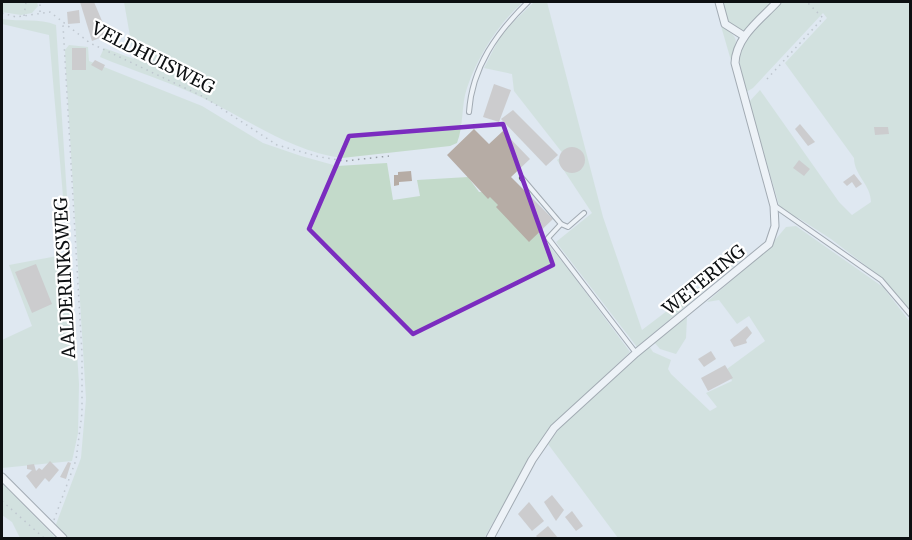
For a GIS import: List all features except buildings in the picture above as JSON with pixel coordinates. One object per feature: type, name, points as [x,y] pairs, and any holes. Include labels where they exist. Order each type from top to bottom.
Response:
[{"type":"street","points":[[719,2],[725,24],[744,36]]},
{"type":"street","name":"WETERING","points":[[490,538],[546,438],[577,405],[636,353],[765,249],[774,235],[776,217],[774,206],[735,63],[737,46],[777,2]]},
{"type":"street","points":[[2,477],[63,538]]},
{"type":"lane","points":[[469,112],[470,93],[492,41],[528,2]]},
{"type":"lane","points":[[522,178],[561,224],[568,226],[585,213]]},
{"type":"lane","points":[[774,206],[881,280],[910,314]]},
{"type":"lane","points":[[561,224],[548,238],[636,353]]},
{"type":"path","points":[[2,14],[24,16],[40,12],[40,2]]},
{"type":"path","points":[[767,78],[823,18],[807,2]]},
{"type":"path","points":[[24,16],[26,3]]},
{"type":"path","name":"VELDHUISWEG","points":[[40,12],[50,12],[63,25],[90,43],[204,97],[277,145],[320,157],[345,161],[389,156]]},
{"type":"path","name":"AALDERINKSWEG","points":[[51,526],[76,460],[82,413],[82,354],[63,25]]},
{"type":"path","points":[[2,501],[44,538]]},
{"type":"highlighted area","points":[[503,124],[553,265],[413,334],[309,229],[349,136]]},
{"type":"green space","points":[[2,2],[37,2],[38,6],[32,13],[21,15],[2,12]]},
{"type":"green space","points":[[124,2],[523,2],[497,30],[477,64],[465,95],[457,143],[450,146],[342,158],[305,149],[288,142],[190,92],[100,57],[104,48],[134,59]]},
{"type":"green space","points":[[534,2],[547,2],[603,217],[642,330],[743,253],[746,255],[637,347],[556,242],[592,213],[557,160],[564,155],[514,91],[512,74],[484,68],[502,33]]},
{"type":"green space","points":[[721,2],[772,2],[745,30],[740,31],[727,22]]},
{"type":"green space","points":[[781,2],[910,2],[910,312],[878,275],[831,239],[800,219],[781,211],[749,102],[760,90],[839,202],[852,215],[871,202],[854,158],[785,63],[827,18],[823,13],[753,88],[746,92],[738,55],[744,41]]},
{"type":"green space","points":[[2,19],[56,25],[79,384],[78,433],[72,461],[2,468],[2,340],[32,326],[9,265],[68,254],[49,35],[2,24]]},
{"type":"green space","points":[[721,26],[735,38],[732,64]]},
{"type":"green space","points":[[69,45],[88,47],[89,61],[202,106],[263,143],[337,166],[387,163],[393,200],[420,196],[417,180],[468,177],[479,192],[506,193],[569,270],[630,352],[546,432],[484,538],[66,538],[55,527],[81,458],[86,399],[66,71],[65,50]]},
{"type":"green space","points":[[796,226],[883,287],[910,322],[910,538],[618,538],[548,444],[567,418],[649,346],[653,352],[671,360],[668,369],[671,374],[710,411],[717,407],[706,393],[732,381],[727,369],[765,341],[749,316],[737,324],[719,300],[707,302],[769,247],[786,227]]},
{"type":"green space","points":[[687,317],[686,338],[676,354],[660,349],[654,342]]},
{"type":"green space","points":[[2,483],[56,538],[20,538],[12,522],[2,515]]}]
